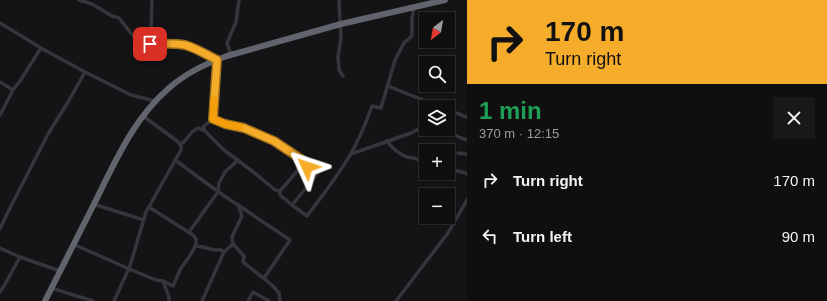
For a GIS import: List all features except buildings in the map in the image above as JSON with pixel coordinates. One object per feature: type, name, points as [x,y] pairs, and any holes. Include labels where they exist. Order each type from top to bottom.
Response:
[{"type":"highway","points":[[45,301],[132,131],[155,101],[169,88],[210,62],[231,55],[341,24],[445,0]]},
{"type":"street","points":[[79,0],[93,2],[112,16],[119,18],[138,41],[142,43],[184,45],[196,49],[217,60],[213,119],[203,127],[205,131]]},
{"type":"street","points":[[150,44],[152,30],[152,0]]},
{"type":"street","points":[[231,55],[227,43],[236,22],[239,0]]},
{"type":"street","points":[[339,0],[341,38],[338,57],[338,70],[343,76]]},
{"type":"street","points":[[280,191],[280,195],[307,216],[333,181],[351,154],[372,106],[381,108],[395,60],[404,43],[412,36],[412,18],[414,8]]},
{"type":"street","points":[[0,23],[41,48],[130,95],[155,101]]},
{"type":"street","points":[[0,115],[13,90],[41,48]]},
{"type":"street","points":[[0,229],[48,134],[85,72]]},
{"type":"street","points":[[0,82],[13,90]]},
{"type":"street","points":[[388,86],[423,100]]},
{"type":"street","points":[[455,113],[467,117]]},
{"type":"street","points":[[114,301],[128,269],[146,212],[181,150],[180,144],[143,116]]},
{"type":"street","points":[[213,119],[263,135],[304,161],[307,167],[299,169],[280,191]]},
{"type":"street","points":[[180,144],[198,128],[205,131],[224,150],[275,190],[280,191]]},
{"type":"street","points":[[351,154],[411,134],[419,129]]},
{"type":"street","points":[[455,136],[467,140]]},
{"type":"street","points":[[387,141],[394,150],[419,160]]},
{"type":"street","points":[[458,153],[467,154]]},
{"type":"street","points":[[175,160],[218,192],[290,240],[264,278]]},
{"type":"street","points":[[189,232],[218,192],[219,183],[226,172],[238,160]]},
{"type":"street","points":[[455,170],[467,174]]},
{"type":"street","points":[[292,205],[320,171]]},
{"type":"street","points":[[396,301],[448,232],[467,200]]},
{"type":"street","points":[[94,204],[144,220]]},
{"type":"street","points":[[238,205],[242,216],[232,237],[233,244],[244,256],[243,262],[271,284],[279,293],[280,301]]},
{"type":"street","points":[[73,244],[128,269],[173,286],[181,268],[185,264],[196,244],[196,238],[149,207]]},
{"type":"street","points":[[202,301],[224,252],[233,244]]},
{"type":"street","points":[[195,246],[221,250],[224,252]]},
{"type":"street","points":[[0,248],[20,257],[60,271]]},
{"type":"street","points":[[0,292],[20,257]]},
{"type":"street","points":[[163,281],[169,301]]},
{"type":"street","points":[[51,288],[93,301]]},
{"type":"street","points":[[248,301],[253,292],[269,301]]},
{"type":"slow traffic","points":[[214,99],[213,119],[225,124],[240,127]]},
{"type":"route","points":[[150,44],[184,45],[196,49],[217,60],[213,119],[263,135],[304,161],[307,167]]}]
